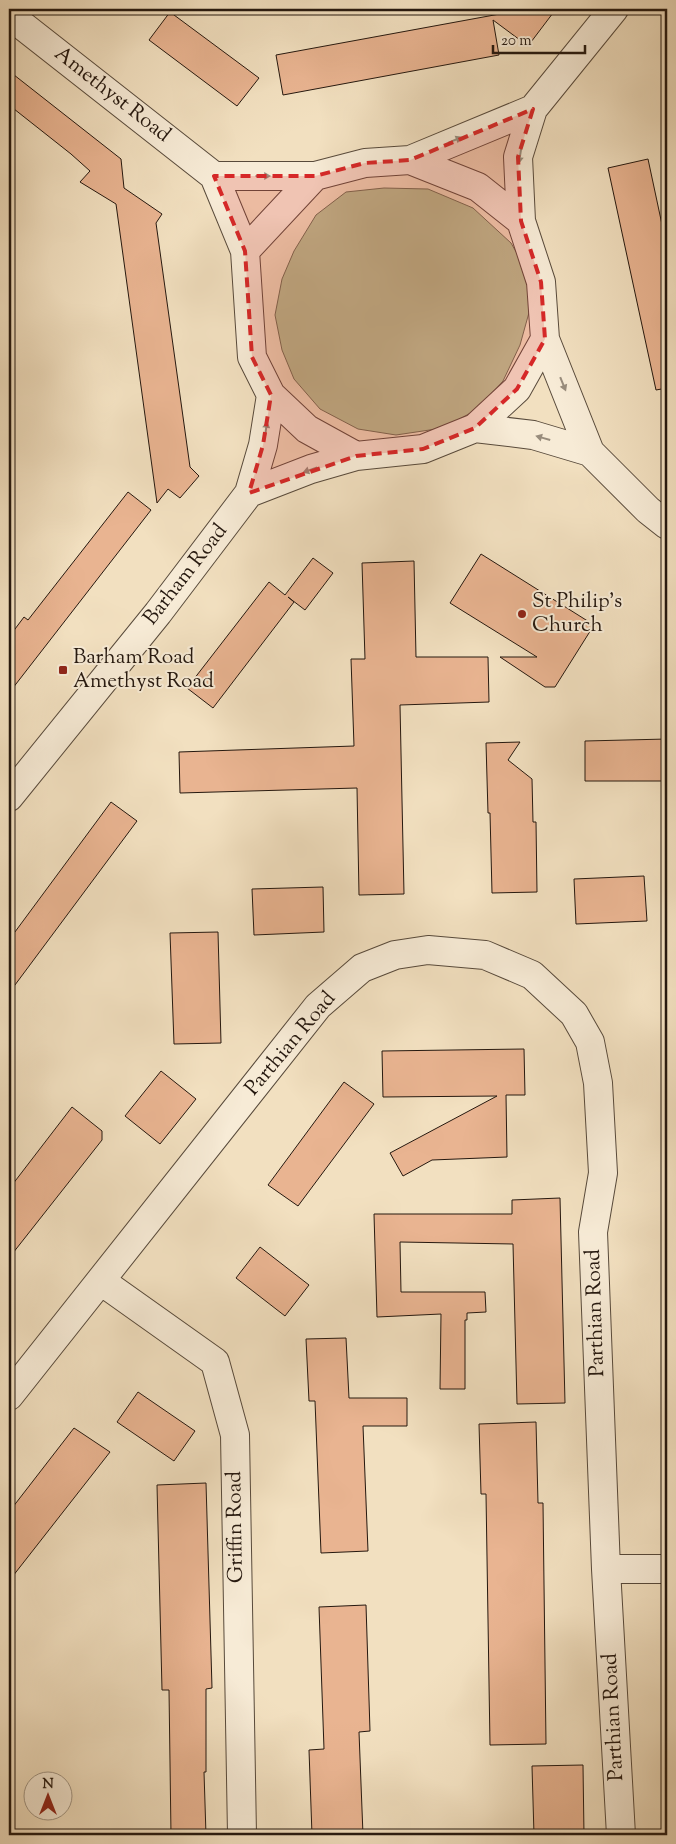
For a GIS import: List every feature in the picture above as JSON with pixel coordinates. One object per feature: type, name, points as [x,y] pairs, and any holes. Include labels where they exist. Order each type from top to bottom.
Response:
[{"type":"street","points":[[614,9],[533,109],[518,157],[521,221],[541,282],[546,339],[590,452],[648,510],[667,526]]},
{"type":"street","name":"Amethyst Road","points":[[9,15],[214,176],[245,251],[252,357],[270,395]]},
{"type":"street","points":[[214,176],[315,176],[365,163],[410,160],[533,109]]},
{"type":"street","points":[[410,160],[478,187],[521,221]]},
{"type":"street","points":[[245,251],[315,176]]},
{"type":"street","points":[[249,493],[311,469],[356,456],[423,450],[475,428],[517,390],[546,339]]},
{"type":"street","points":[[270,395],[307,429],[356,456]]},
{"type":"street","name":"Barham Road","points":[[9,797],[158,613],[249,493],[263,445],[270,395]]},
{"type":"street","points":[[475,428],[533,436],[590,452]]},
{"type":"street","name":"Parthian Road","points":[[9,1396],[318,1006],[362,968],[395,955],[428,950],[485,955],[532,974],[574,1014],[590,1042],[598,1083],[603,1173],[593,1232],[606,1570],[621,1835]]},
{"type":"street","name":"Griffin Road","points":[[101,1281],[215,1362],[235,1436],[242,1835]]},
{"type":"street","points":[[606,1570],[667,1569]]},
{"type":"highlighted area","points":[[533,109],[518,157],[521,221],[541,282],[545,339],[517,389],[475,428],[423,449],[356,456],[249,493],[263,445],[271,395],[252,357],[245,251],[214,176],[315,176],[365,163],[410,160]]},
{"type":"green space","points":[[384,188],[428,189],[473,208],[511,243],[526,269],[530,309],[520,345],[503,381],[476,410],[443,428],[396,435],[358,429],[320,409],[294,379],[282,350],[275,315],[282,279],[294,251],[316,215],[346,192]]},
{"type":"building","points":[[527,9],[556,9],[528,46],[493,20],[499,55],[283,95],[276,55]]},
{"type":"building","points":[[170,12],[259,78],[237,106],[149,40]]},
{"type":"building","points":[[9,71],[121,159],[124,188],[162,214],[156,223],[190,467],[199,476],[180,498],[168,489],[157,503],[116,204],[80,182],[90,171],[9,105]]},
{"type":"building","points":[[648,159],[667,248],[667,388],[656,390],[608,168]]},
{"type":"building","points":[[128,492],[151,510],[9,693],[9,637],[24,617],[28,620]]},
{"type":"building","name":"St Philip's Church","points":[[481,554],[594,625],[555,687],[545,687],[500,657],[537,657],[450,603]]},
{"type":"building","points":[[313,558],[333,573],[305,610],[288,597],[294,602],[213,708],[187,688],[269,582],[285,595]]},
{"type":"building","points":[[414,561],[416,657],[488,657],[489,702],[400,705],[404,894],[359,895],[357,788],[180,793],[179,752],[354,746],[351,659],[365,659],[362,563]]},
{"type":"building","points":[[667,739],[667,781],[585,781],[585,741]]},
{"type":"building","points":[[520,742],[508,760],[532,779],[533,822],[536,822],[537,892],[492,893],[486,743]]},
{"type":"building","points":[[111,802],[137,821],[9,993],[9,940]]},
{"type":"building","points":[[644,876],[647,921],[576,924],[574,879]]},
{"type":"building","points":[[323,887],[324,932],[254,935],[252,889]]},
{"type":"building","points":[[218,932],[221,1043],[174,1044],[170,933]]},
{"type":"building","points":[[524,1049],[525,1095],[506,1095],[507,1157],[432,1160],[403,1176],[390,1153],[497,1096],[383,1097],[382,1051]]},
{"type":"building","points":[[161,1071],[196,1099],[160,1144],[125,1116]]},
{"type":"building","points":[[344,1082],[374,1104],[298,1206],[268,1185]]},
{"type":"building","points":[[72,1107],[102,1131],[102,1140],[9,1258],[9,1189]]},
{"type":"building","points":[[560,1198],[565,1403],[517,1404],[513,1244],[400,1242],[401,1292],[485,1292],[486,1312],[467,1313],[467,1320],[465,1320],[465,1389],[440,1389],[441,1314],[377,1317],[374,1214],[512,1214],[512,1200]]},
{"type":"building","points":[[260,1247],[309,1285],[285,1316],[236,1278]]},
{"type":"building","points":[[346,1338],[349,1398],[407,1398],[407,1426],[363,1426],[368,1551],[321,1553],[315,1401],[309,1401],[306,1339]]},
{"type":"building","points":[[138,1392],[195,1431],[174,1461],[117,1422]]},
{"type":"building","points":[[536,1422],[538,1503],[543,1503],[546,1744],[490,1745],[486,1494],[481,1494],[479,1424]]},
{"type":"building","points":[[74,1428],[110,1452],[9,1581],[9,1512]]},
{"type":"building","points":[[206,1483],[212,1688],[206,1689],[206,1772],[204,1772],[206,1835],[171,1835],[169,1690],[162,1690],[157,1485]]},
{"type":"building","points":[[366,1605],[370,1731],[359,1732],[363,1835],[312,1835],[309,1750],[324,1749],[319,1607]]},
{"type":"building","points":[[583,1765],[584,1835],[534,1835],[532,1766]]},
{"type":"place","name":"St Philip's Church","points":[[522,614]]},
{"type":"place","name":"Barham Road Amethyst Road","points":[[63,670]]}]
